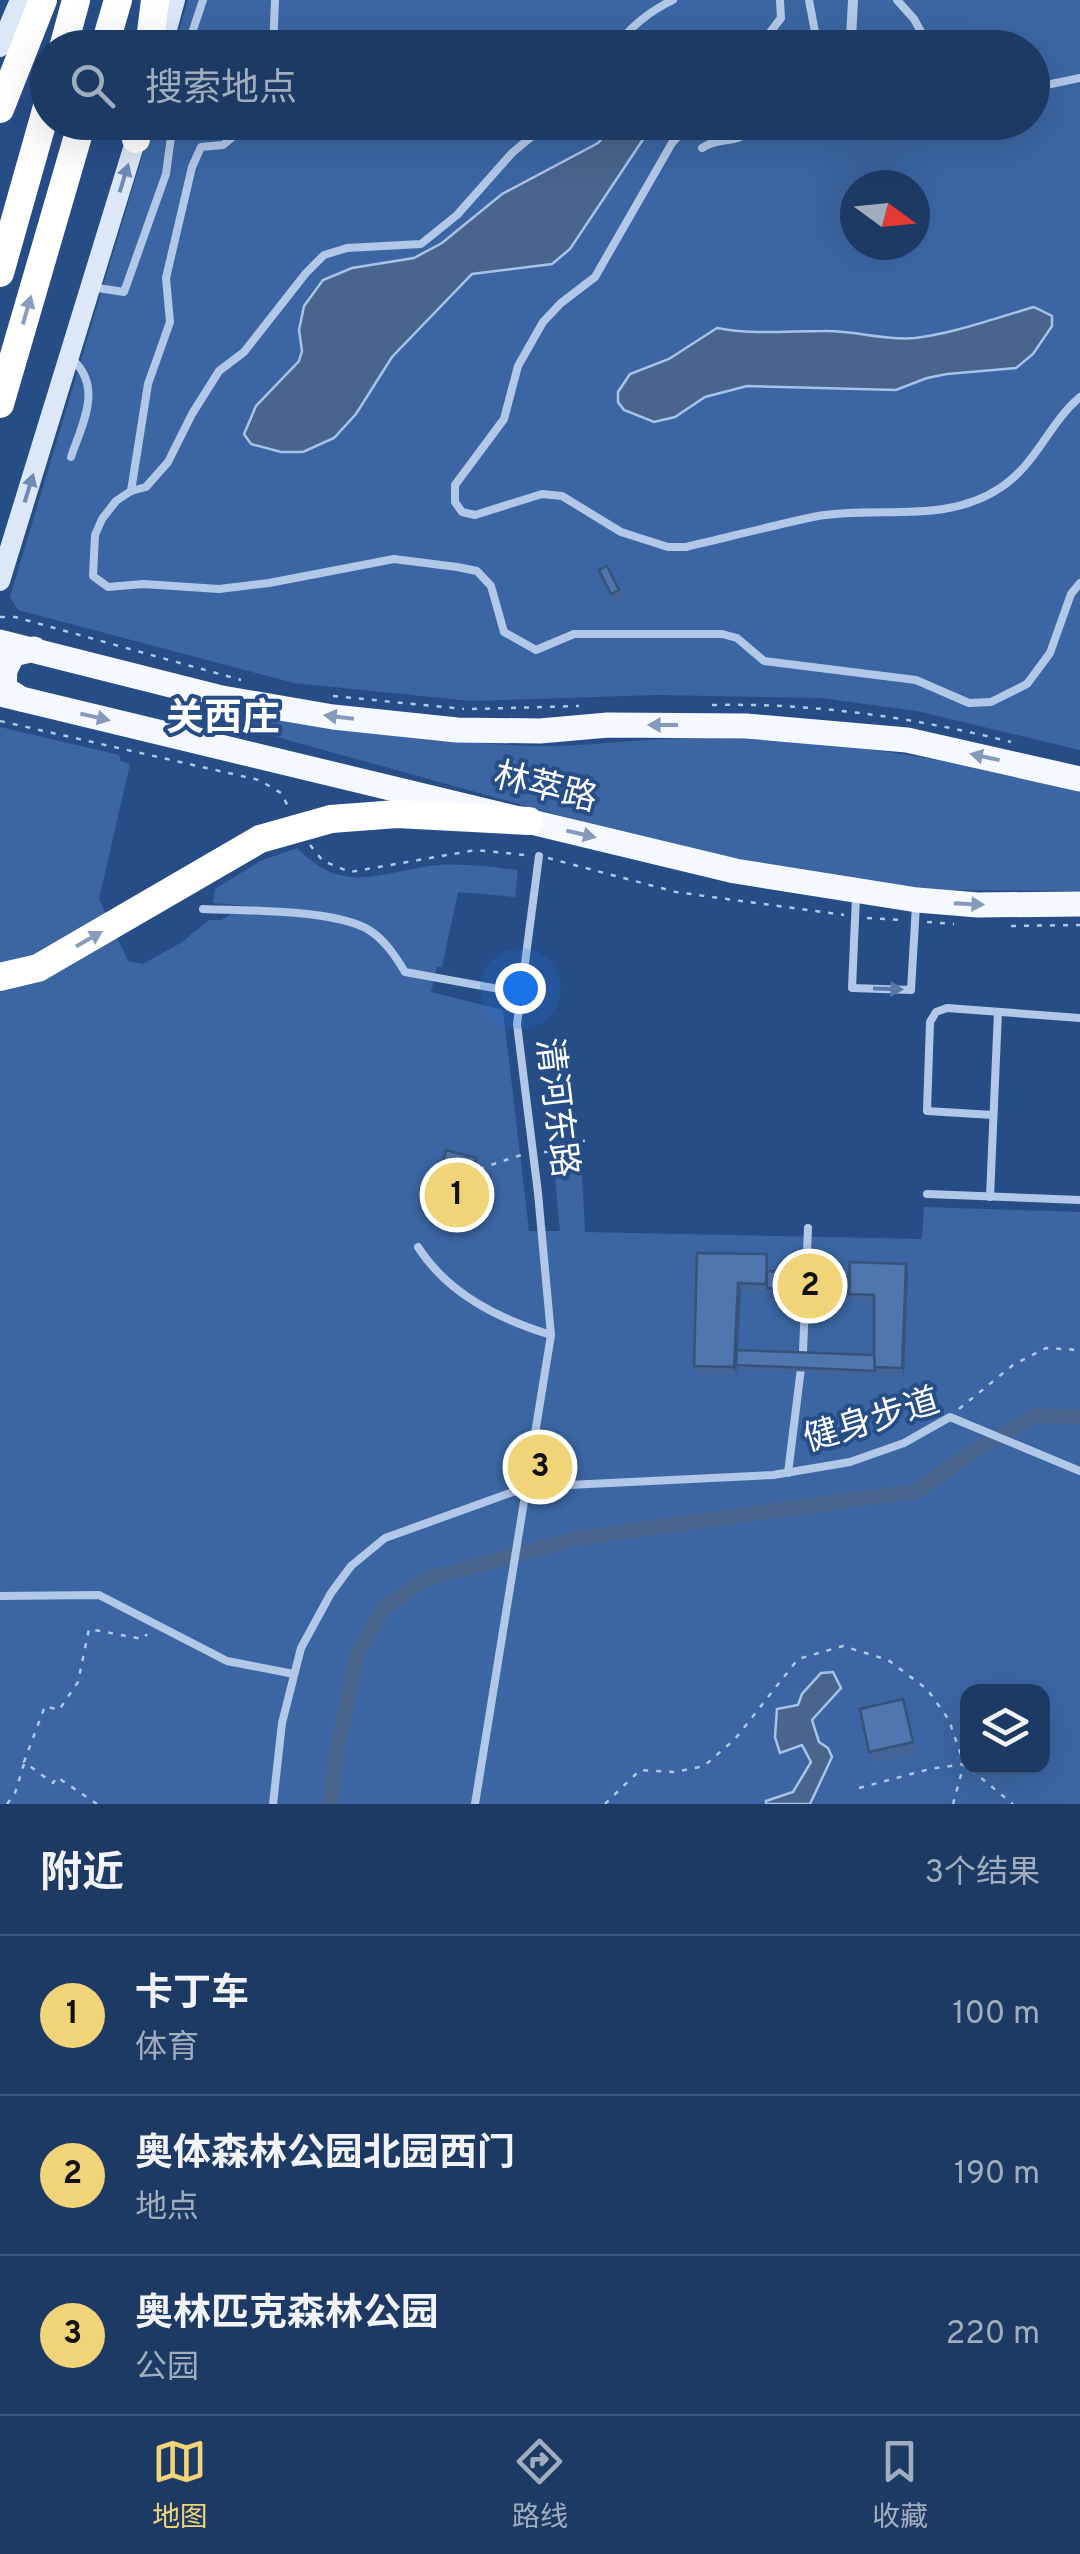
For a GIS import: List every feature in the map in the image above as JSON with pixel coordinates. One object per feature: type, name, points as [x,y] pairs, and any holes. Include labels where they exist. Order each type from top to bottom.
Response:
[{"type":"highway","points":[[31,30],[43,0]]},
{"type":"highway","points":[[68,30],[76,0]]},
{"type":"highway","points":[[109,30],[118,0]]},
{"type":"highway","points":[[151,30],[155,0]]},
{"type":"highway","points":[[0,108],[30,33]]},
{"type":"highway","points":[[0,273],[38,140]]},
{"type":"highway","points":[[0,404],[77,140]]},
{"type":"highway","points":[[0,977],[38,968],[260,839],[331,819],[397,814],[530,821]]},
{"type":"main road","name":"林萃路","points":[[0,642],[222,698],[333,716],[457,730],[540,732],[608,725],[746,726],[871,736],[907,740],[1080,779]]},
{"type":"main road","points":[[10,697],[4,688],[5,670],[14,654],[34,650]]},
{"type":"main road","name":"林萃路","points":[[10,697],[735,870],[916,900],[978,905],[1080,904]]},
{"type":"street","points":[[0,47],[20,0]]},
{"type":"street","points":[[167,30],[176,0]]},
{"type":"street","points":[[852,30],[853,0]]},
{"type":"street","points":[[0,582],[134,140]]},
{"type":"lane","points":[[193,30],[203,0]]},
{"type":"lane","points":[[274,30],[276,0]]},
{"type":"lane","points":[[632,30],[673,0]]},
{"type":"lane","points":[[771,30],[780,18],[780,0]]},
{"type":"lane","points":[[808,0],[814,30]]},
{"type":"lane","points":[[896,0],[920,30]]},
{"type":"lane","points":[[1050,84],[1080,78]]},
{"type":"lane","points":[[90,287],[124,292],[166,174],[171,140]]},
{"type":"lane","points":[[131,490],[148,384],[170,322],[166,278],[192,167],[201,147],[223,145],[229,140]]},
{"type":"lane","points":[[528,140],[457,215],[421,244],[347,248],[324,255],[306,273],[244,352],[219,372],[168,462],[146,487],[131,490],[109,510],[95,535],[93,576],[108,587],[143,584],[219,589],[394,559],[457,566],[477,571],[492,586],[504,632],[536,650],[574,634],[722,634],[737,638],[764,661],[916,680],[969,703],[992,702],[1027,684],[1050,653],[1071,594],[1080,584]]},
{"type":"lane","points":[[675,140],[601,269],[543,322],[518,366],[504,420],[455,484],[455,502],[462,512],[475,515],[542,494],[562,496],[621,532],[668,546],[686,546],[815,517],[961,508],[1004,486],[1023,468],[1064,410],[1080,397]]},
{"type":"lane","points":[[702,148],[714,141],[738,140]]},
{"type":"lane","points":[[69,357],[83,371],[90,394],[71,457]]},
{"type":"lane","name":"清河东路","points":[[475,1804],[551,1335],[517,1024],[539,856]]},
{"type":"lane","points":[[857,892],[852,988],[911,990],[916,900]]},
{"type":"lane","points":[[203,909],[332,918],[368,930],[391,950],[406,972],[521,993]]},
{"type":"lane","points":[[993,1116],[927,1111],[930,1022],[936,1012],[948,1008],[1080,1018]]},
{"type":"lane","points":[[990,1197],[998,1012]]},
{"type":"lane","points":[[927,1194],[1080,1200]]},
{"type":"lane","points":[[788,1473],[803,1352],[808,1228]]},
{"type":"lane","points":[[418,1247],[444,1281],[510,1322],[551,1335]]},
{"type":"lane","points":[[273,1804],[282,1723],[300,1648],[330,1593],[351,1566],[385,1538],[527,1487],[788,1473],[868,1456],[904,1443],[950,1416],[1080,1471]]},
{"type":"lane","points":[[0,1596],[100,1595],[228,1661],[294,1674]]},
{"type":"path","points":[[0,617],[15,616],[241,680]]},
{"type":"path","points":[[327,695],[466,709],[585,706]]},
{"type":"path","points":[[714,705],[836,709],[926,720],[1022,745]]},
{"type":"path","points":[[480,1169],[534,1153],[560,1152],[560,1139],[585,1141]]},
{"type":"path","points":[[950,1416],[1013,1366],[1046,1348],[1080,1350]]},
{"type":"path","points":[[7,1804],[15,1793],[44,1706],[58,1710],[78,1682],[89,1630],[143,1639],[156,1623]]},
{"type":"path","points":[[605,1804],[640,1770],[675,1772],[704,1766],[735,1739],[798,1660],[843,1646],[888,1660],[927,1689],[949,1720],[960,1752]]},
{"type":"path","points":[[24,1762],[53,1783],[57,1777],[97,1804]]},
{"type":"path","points":[[860,1788],[960,1765]]},
{"type":"path","points":[[953,1804],[961,1774]]},
{"type":"path","points":[[976,1774],[1013,1804]]},
{"type":"shaded area","points":[[188,0],[1080,0],[1080,750],[917,711],[821,698],[657,695],[470,701],[294,683],[18,610],[10,597],[147,140],[1050,140],[1050,30],[179,30]]},
{"type":"shaded area","points":[[643,140],[570,249],[552,264],[472,274],[392,357],[356,414],[334,438],[303,452],[281,452],[251,444],[244,434],[256,406],[299,361],[304,306],[323,280],[352,268],[414,258],[442,243],[502,194],[598,143]]},
{"type":"shaded area","points":[[1034,307],[1052,316],[1052,326],[1033,354],[1016,368],[947,374],[896,390],[747,386],[705,397],[675,417],[654,422],[624,410],[618,402],[618,392],[630,374],[669,359],[717,328],[915,338]]},
{"type":"shaded area","points":[[179,710],[444,740],[533,746],[699,738],[796,742],[844,746],[986,770],[1080,792],[1080,891],[934,890],[785,871],[620,832]]},
{"type":"shaded area","points":[[0,727],[119,755],[121,761],[130,764],[99,899],[128,961],[143,964],[182,942],[209,920],[221,920],[246,906],[213,903],[215,889],[260,861],[297,848],[313,862],[344,876],[375,876],[451,865],[518,870],[515,897],[458,892],[442,967],[437,967],[431,992],[503,1010],[529,1231],[560,1231],[553,1157],[581,1158],[585,1232],[922,1239],[924,1207],[1080,1212],[1080,1804],[0,1804]]},
{"type":"shaded area","points":[[833,1672],[841,1688],[812,1720],[819,1742],[832,1757],[810,1804],[766,1804],[793,1792],[811,1762],[802,1745],[780,1753],[775,1737],[777,1709],[798,1705],[802,1694],[821,1673]]},
{"type":"building","points":[[607,566],[619,590],[611,594],[599,570]]},
{"type":"building","points":[[446,1150],[476,1158],[460,1218],[431,1210]]},
{"type":"building","points":[[697,1253],[767,1254],[766,1284],[738,1283],[734,1367],[694,1366]]},
{"type":"building","points":[[850,1262],[906,1264],[902,1368],[874,1367],[874,1295],[849,1294]]},
{"type":"building","points":[[767,1271],[850,1277],[849,1292],[767,1288]]},
{"type":"building","points":[[737,1350],[874,1355],[875,1371],[736,1365]]},
{"type":"building","points":[[903,1699],[913,1742],[869,1752],[860,1709]]},
{"type":"waterway","points":[[331,1804],[336,1756],[358,1652],[385,1607],[427,1579],[579,1538],[917,1491],[974,1451],[1035,1416],[1080,1417]]},
{"type":"place","name":"卡丁车","points":[[457,1195]]},
{"type":"place","name":"奥体森林公园北园西门","points":[[810,1286]]},
{"type":"place","name":"奥林匹克森林公园","points":[[540,1467]]},
{"type":"district","name":"关西庄","points":[[223,720]]}]
